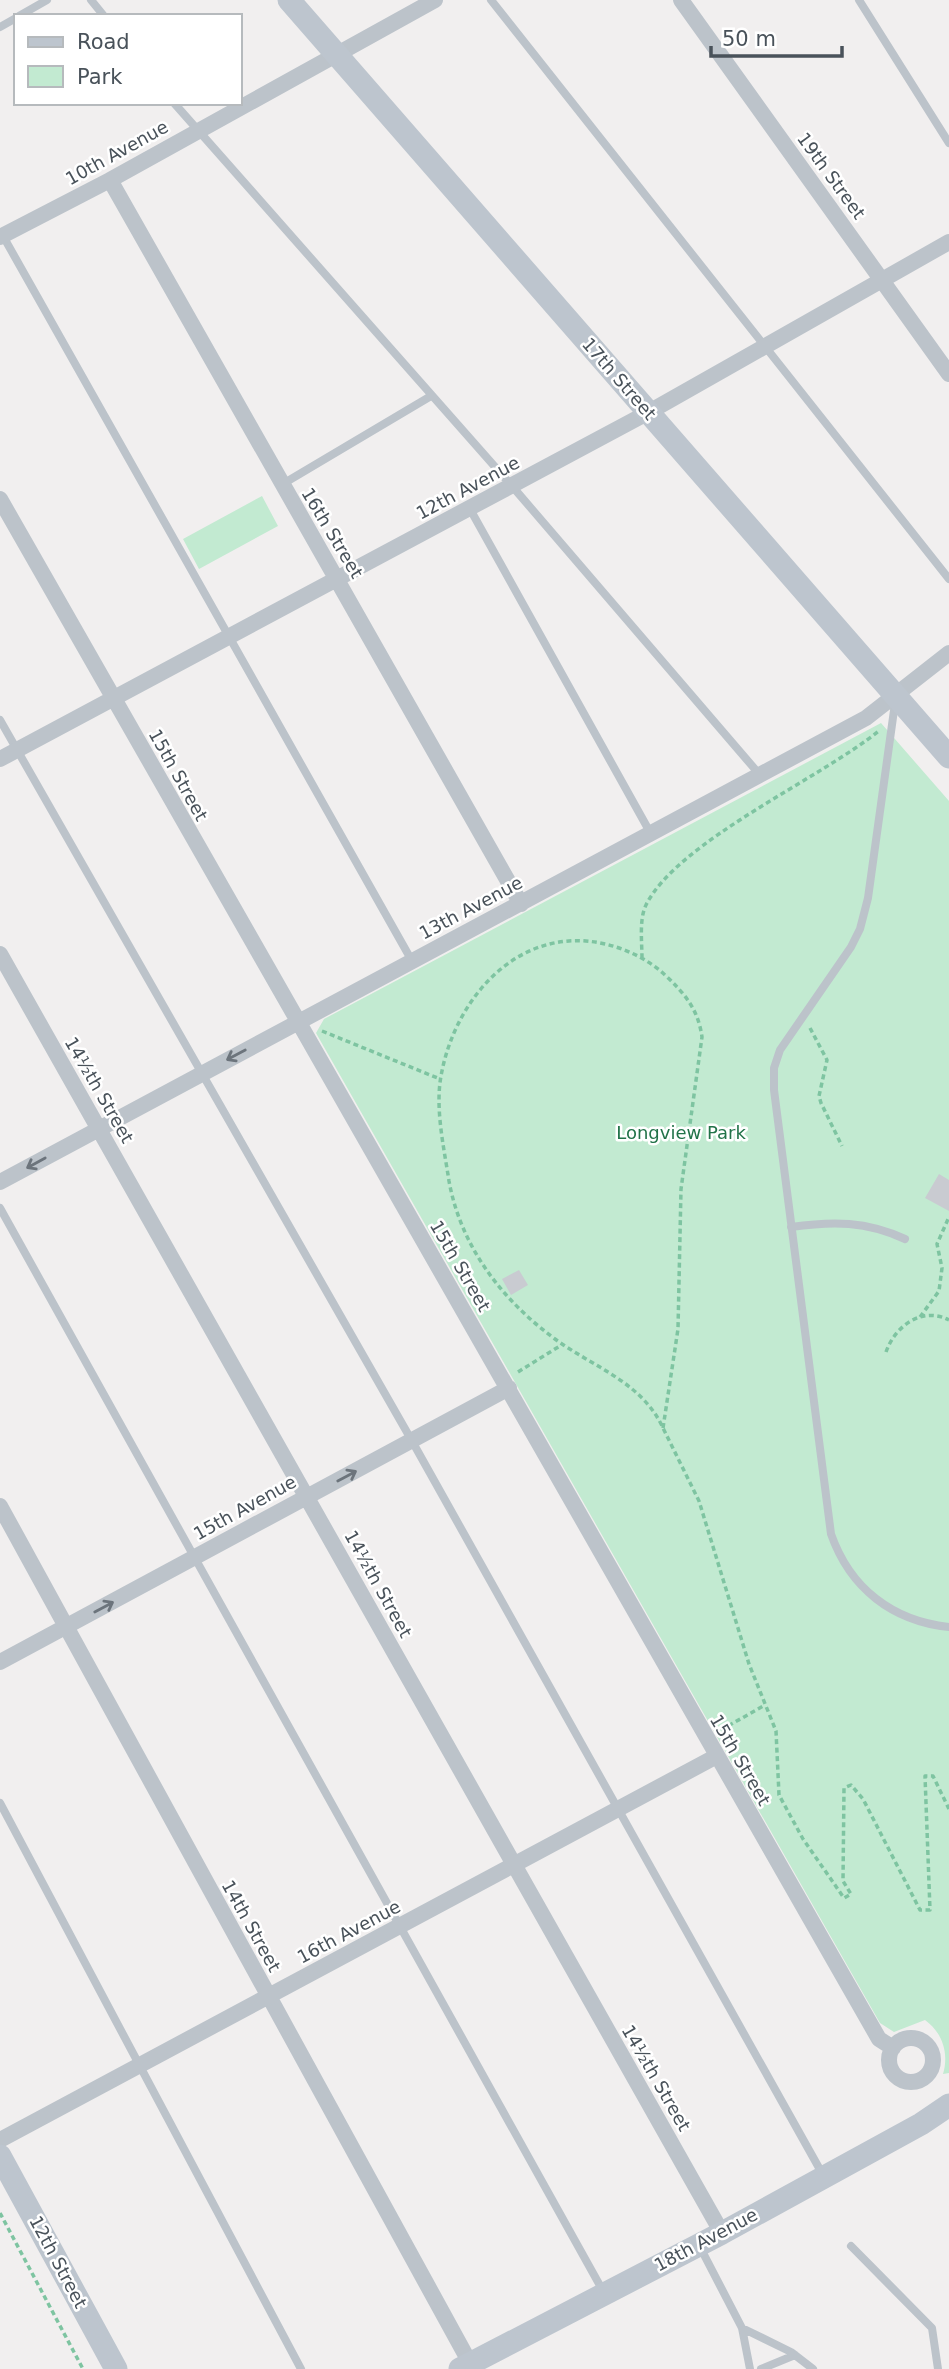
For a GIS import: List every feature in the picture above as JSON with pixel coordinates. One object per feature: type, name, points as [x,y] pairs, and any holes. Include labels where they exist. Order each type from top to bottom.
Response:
[{"type":"street","name":"17th Street","points":[[289,0],[949,757]]},
{"type":"street","name":"19th Street","points":[[681,0],[949,374]]},
{"type":"street","name":"10th Avenue","points":[[1,234],[110,180],[429,1]]},
{"type":"street","name":"16th Street","points":[[110,180],[521,904]]},
{"type":"street","name":"12th Avenue","points":[[0,759],[649,412],[949,242]]},
{"type":"street","name":"15th Street","points":[[0,499],[296,1023],[506,1384],[715,1757],[878,2039],[893,2048]]},
{"type":"street","name":"13th Avenue","points":[[0,1182],[866,718],[949,653]]},
{"type":"street","name":"14½th Street","points":[[0,954],[722,2233]]},
{"type":"street","name":"15th Avenue","points":[[0,1662],[412,1441],[506,1384]]},
{"type":"street","name":"14th Street","points":[[0,1506],[268,1997],[465,2366]]},
{"type":"street","name":"16th Avenue","points":[[0,2140],[715,1757]]},
{"type":"street","name":"18th Avenue","points":[[465,2366],[722,2233],[823,2175],[920,2124],[949,2105]]},
{"type":"street","name":"12th Street","points":[[0,2156],[116,2369]]},
{"type":"lane","points":[[23,14],[47,0]]},
{"type":"lane","points":[[91,0],[102,14]]},
{"type":"lane","points":[[491,0],[949,579]]},
{"type":"lane","points":[[859,0],[949,143]]},
{"type":"lane","points":[[176,105],[512,486],[760,775]]},
{"type":"lane","points":[[1,234],[412,961]]},
{"type":"lane","points":[[281,485],[431,396]]},
{"type":"lane","points":[[470,509],[651,834]]},
{"type":"lane","points":[[896,696],[868,898],[860,929],[780,1050],[774,1068],[776,1126],[831,1534],[839,1556],[864,1588],[886,1609],[927,1625],[949,1627]]},
{"type":"lane","points":[[0,720],[412,1441],[823,2175]]},
{"type":"lane","points":[[0,1208],[402,1925],[604,2293]]},
{"type":"lane","points":[[791,1227],[849,1222],[876,1227],[905,1239]]},
{"type":"lane","points":[[0,1803],[301,2369]]},
{"type":"lane","points":[[699,2245],[742,2328],[750,2369]]},
{"type":"lane","points":[[851,2246],[932,2328],[938,2369]]},
{"type":"lane","points":[[742,2328],[795,2355],[813,2369]]},
{"type":"lane","points":[[761,2369],[795,2355]]},
{"type":"path","points":[[642,958],[644,908],[660,882],[705,846],[789,789],[811,779],[892,720]]},
{"type":"path","points":[[663,1428],[678,1329],[681,1189],[702,1037],[700,1021],[685,993],[642,958],[612,945],[580,940],[542,945],[500,967],[470,1002],[451,1037],[440,1079],[445,1150],[460,1223],[487,1274],[564,1344],[648,1402],[663,1428],[699,1502],[765,1705],[776,1731],[779,1795],[803,1839],[844,1898],[852,1894],[843,1881],[844,1788],[851,1785],[863,1799],[920,1910],[930,1910],[925,1776],[933,1776],[949,1809]]},
{"type":"path","points":[[803,1017],[827,1060],[820,1096],[842,1146]]},
{"type":"path","points":[[316,1028],[440,1079]]},
{"type":"path","points":[[886,1352],[897,1331],[920,1317],[934,1301],[942,1280],[937,1244],[949,1217]]},
{"type":"path","points":[[920,1317],[935,1315],[949,1320]]},
{"type":"path","points":[[506,1384],[564,1344]]},
{"type":"path","points":[[705,1739],[765,1705]]},
{"type":"path","points":[[0,2213],[83,2369]]},
{"type":"green space","points":[[262,496],[278,526],[199,569],[183,539]]},
{"type":"green space","name":"Longview Park","points":[[881,723],[949,801],[949,2073],[943,2074],[943,2044],[936,2031],[925,2020],[894,2032],[880,2023],[316,1033],[324,1019]]},
{"type":"building","points":[[939,1174],[949,1180],[949,1211],[925,1198]]},
{"type":"building","points":[[519,1270],[528,1285],[511,1295],[502,1279]]}]
